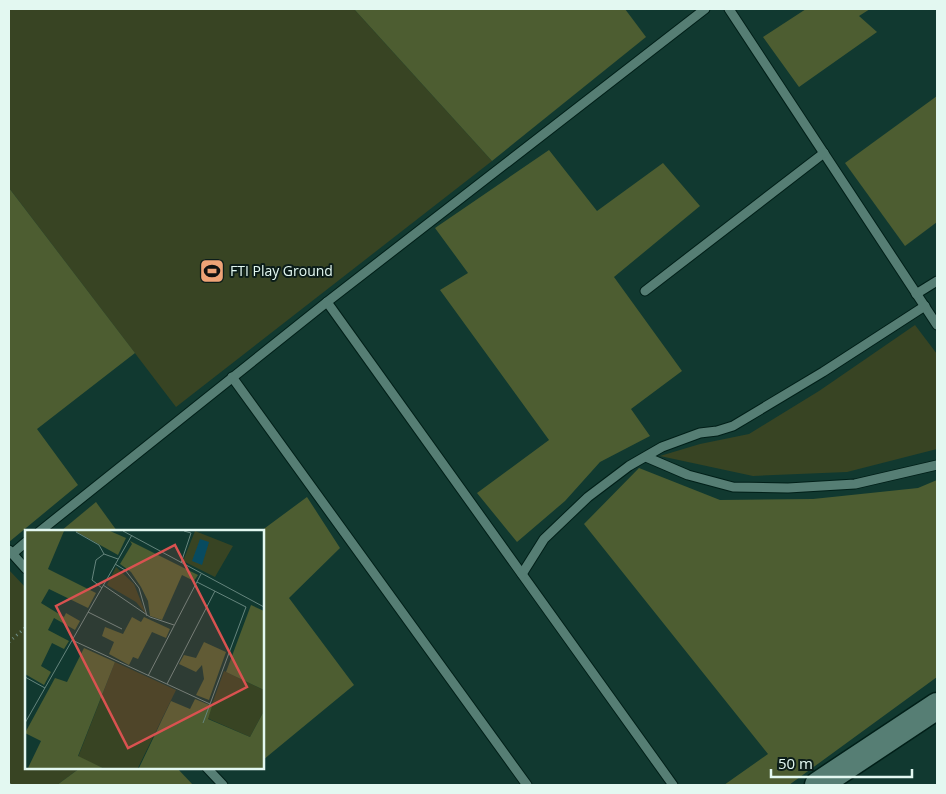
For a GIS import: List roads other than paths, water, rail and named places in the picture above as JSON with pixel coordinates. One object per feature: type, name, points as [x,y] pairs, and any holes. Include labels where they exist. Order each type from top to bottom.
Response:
[{"type":"main road","points":[[830,780],[937,706]]},
{"type":"lane","points":[[41,530],[326,302],[705,9]]},
{"type":"lane","points":[[729,9],[937,325]]},
{"type":"lane","points":[[645,290],[824,153]]},
{"type":"lane","points":[[916,294],[937,281]]},
{"type":"lane","points":[[326,302],[674,785]]},
{"type":"lane","points":[[522,574],[544,539],[588,497],[629,466],[662,447],[700,433],[733,426],[823,372],[924,306]]},
{"type":"lane","points":[[232,377],[527,785]]},
{"type":"lane","points":[[646,457],[688,475],[733,487],[788,488],[854,484],[937,465]]},
{"type":"lane","points":[[25,543],[10,552],[25,568]]},
{"type":"lane","points":[[208,769],[223,785]]},
{"type":"place","name":"FTI Play Ground","points":[[212,271]]}]
